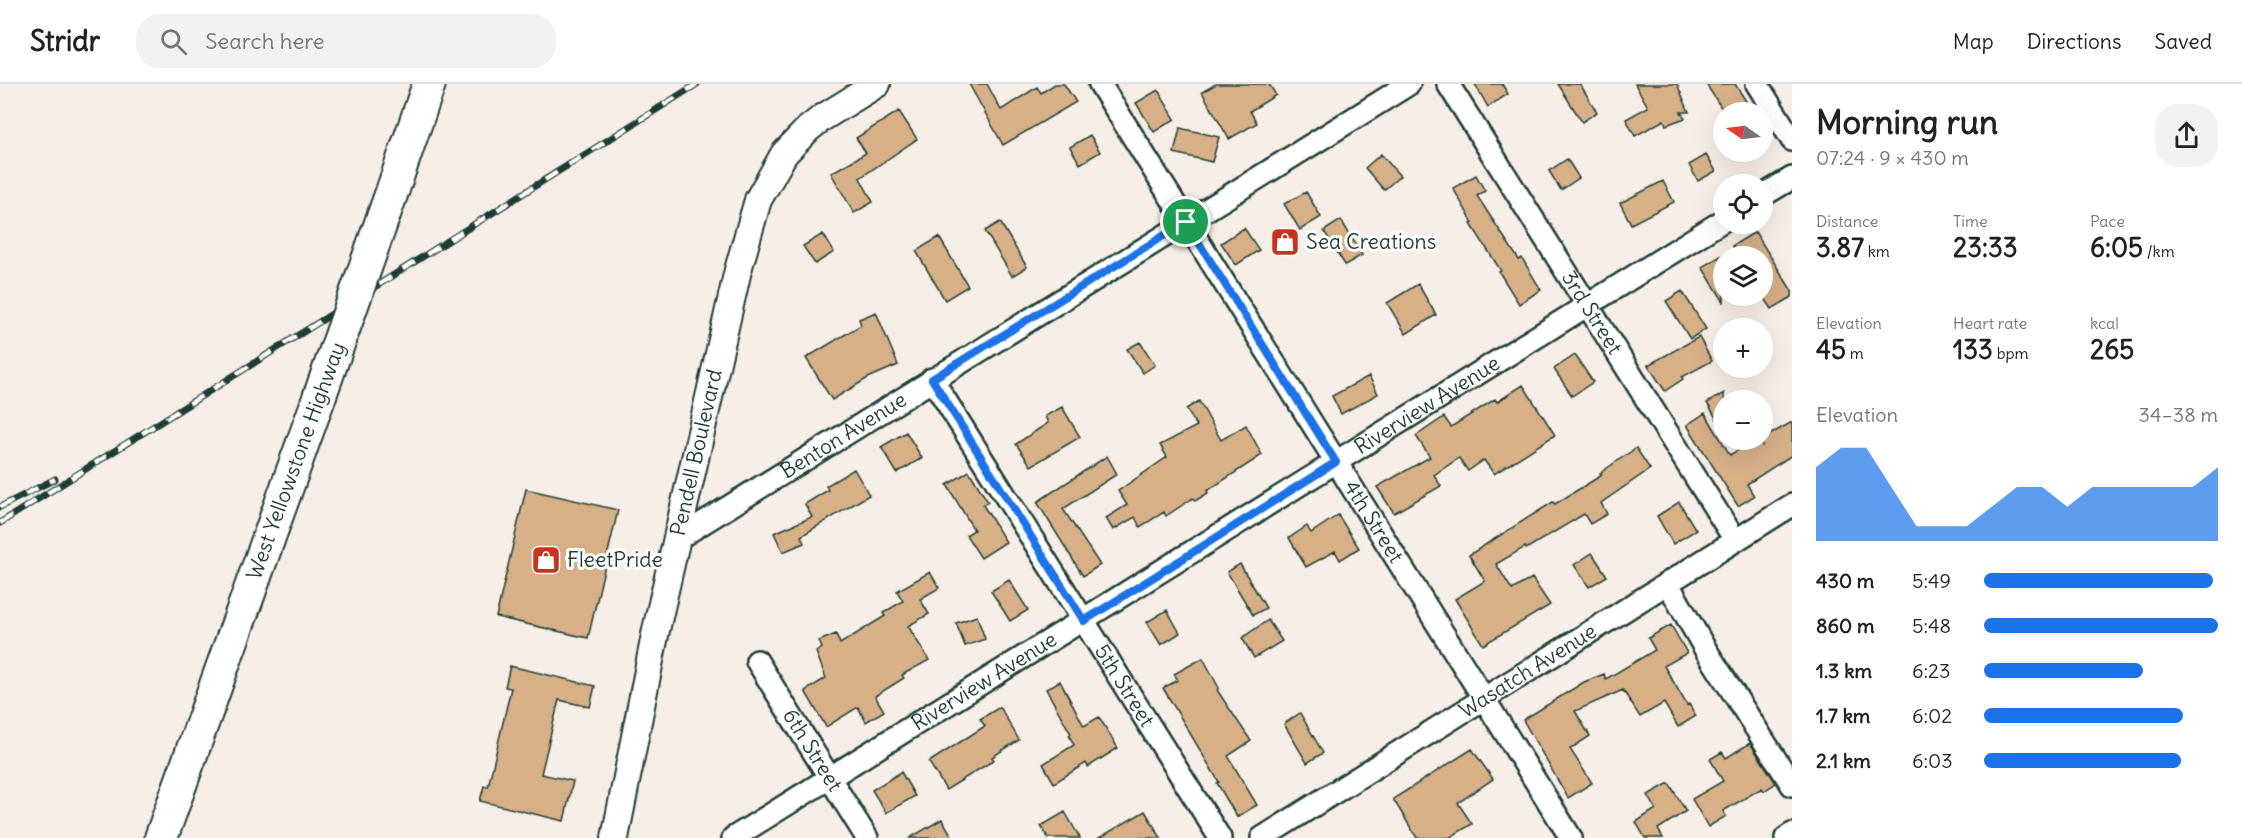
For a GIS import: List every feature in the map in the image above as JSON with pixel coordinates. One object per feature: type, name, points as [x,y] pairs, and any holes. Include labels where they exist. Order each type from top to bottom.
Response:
[{"type":"main road","name":"West Yellowstone Highway","points":[[161,838],[429,84]]},
{"type":"street","name":"Pendell Boulevard","points":[[615,838],[656,630],[748,233],[758,200],[784,154],[808,129],[878,84]]},
{"type":"street","name":"4th Street","points":[[1100,84],[1571,838]]},
{"type":"street","name":"Benton Avenue","points":[[677,539],[1409,84]]},
{"type":"street","name":"3rd Street","points":[[1448,84],[1735,540]]},
{"type":"street","points":[[1757,84],[1792,140]]},
{"type":"street","points":[[1773,189],[1792,178]]},
{"type":"street","name":"Riverview Avenue","points":[[733,838],[1713,227]]},
{"type":"street","name":"5th Street","points":[[932,379],[1220,838]]},
{"type":"street","name":"Wasatch Avenue","points":[[1262,838],[1792,505]]},
{"type":"street","points":[[1668,584],[1704,647],[1792,785]]},
{"type":"street","name":"6th Street","points":[[757,661],[867,838]]},
{"type":"street","points":[[1786,838],[1792,834]]},
{"type":"building","points":[[969,84],[987,84],[1001,110],[1037,87],[1041,93],[1055,84],[1064,84],[1076,102],[1003,145]]},
{"type":"building","points":[[1216,84],[1269,84],[1276,95],[1250,111],[1257,123],[1229,139],[1202,92]]},
{"type":"building","points":[[1475,84],[1502,84],[1508,94],[1488,107]]},
{"type":"building","points":[[1558,84],[1580,84],[1597,112],[1582,122]]},
{"type":"building","points":[[1635,84],[1677,84],[1689,112],[1681,112],[1685,118],[1666,125],[1664,120],[1635,136],[1626,119],[1648,107]]},
{"type":"building","points":[[1706,84],[1735,84],[1747,102],[1718,102]]},
{"type":"building","points":[[1158,90],[1175,119],[1154,132],[1136,103]]},
{"type":"building","points":[[899,111],[917,139],[860,178],[873,202],[854,213],[831,173],[866,153],[856,138]]},
{"type":"building","points":[[1180,128],[1219,137],[1212,162],[1174,153]]},
{"type":"building","points":[[1090,135],[1100,152],[1080,164],[1070,147]]},
{"type":"building","points":[[1381,154],[1400,176],[1384,190],[1365,168]]},
{"type":"building","points":[[1706,155],[1716,171],[1698,181],[1689,165]]},
{"type":"building","points":[[1567,159],[1579,178],[1561,190],[1549,171]]},
{"type":"building","points":[[1476,175],[1485,191],[1477,196],[1519,260],[1522,258],[1541,290],[1519,304],[1471,224],[1473,223],[1453,188]]},
{"type":"building","points":[[1663,181],[1674,202],[1631,224],[1620,203]]},
{"type":"building","points":[[1306,192],[1321,217],[1300,230],[1284,204]]},
{"type":"building","points":[[1341,220],[1362,255],[1345,265],[1324,231]]},
{"type":"building","points":[[1000,222],[1027,267],[1012,276],[985,231]]},
{"type":"building","points":[[1244,228],[1259,250],[1236,265],[1221,243]]},
{"type":"building","points":[[823,234],[834,252],[815,264],[803,246]]},
{"type":"building","points":[[1752,234],[1756,234],[1764,246],[1732,246]]},
{"type":"building","points":[[939,237],[968,286],[945,300],[916,251]]},
{"type":"building","points":[[1713,260],[1713,284],[1702,267]]},
{"type":"building","points":[[1773,261],[1792,291],[1792,297],[1772,309],[1770,306],[1773,306]]},
{"type":"building","points":[[1418,284],[1436,315],[1406,334],[1387,303]]},
{"type":"building","points":[[1682,291],[1706,329],[1690,339],[1666,301]]},
{"type":"building","points":[[876,312],[898,365],[868,378],[832,400],[806,358],[861,325],[859,319]]},
{"type":"building","points":[[1699,337],[1712,361],[1682,377],[1683,379],[1665,391],[1648,365]]},
{"type":"building","points":[[1140,342],[1155,365],[1143,373],[1127,349]]},
{"type":"building","points":[[1575,355],[1593,382],[1572,396],[1554,369]]},
{"type":"building","points":[[1369,376],[1378,394],[1341,414],[1332,396]]},
{"type":"building","points":[[1523,385],[1555,435],[1494,474],[1484,460],[1468,471],[1459,458],[1434,475],[1441,486],[1394,513],[1377,487],[1430,457],[1416,436],[1444,417],[1451,427],[1495,399],[1497,402]]},
{"type":"building","points":[[1713,399],[1713,413],[1707,403]]},
{"type":"building","points":[[1199,401],[1221,440],[1246,425],[1262,455],[1207,491],[1208,493],[1195,501],[1193,498],[1166,516],[1164,512],[1140,527],[1135,517],[1113,530],[1106,518],[1127,505],[1118,491],[1167,457],[1160,445],[1197,426],[1186,409]]},
{"type":"building","points":[[1062,407],[1080,437],[1031,466],[1016,444],[1048,423],[1045,416]]},
{"type":"building","points":[[1705,413],[1713,426],[1713,450],[1727,450],[1730,455],[1738,450],[1773,450],[1773,433],[1792,422],[1792,455],[1747,484],[1754,496],[1738,506],[1687,425]]},
{"type":"building","points":[[906,432],[922,458],[897,473],[881,447]]},
{"type":"building","points":[[1636,448],[1650,469],[1601,503],[1607,514],[1590,524],[1584,514],[1496,564],[1512,590],[1532,578],[1550,605],[1483,645],[1455,599],[1485,581],[1469,555],[1553,502],[1555,504],[1602,475],[1600,473]]},
{"type":"building","points":[[1107,456],[1117,474],[1063,509],[1100,565],[1083,576],[1037,502]]},
{"type":"building","points":[[854,469],[869,495],[801,536],[804,543],[783,552],[774,533],[812,517],[805,504],[828,490],[826,486]]},
{"type":"building","points":[[969,471],[988,502],[983,505],[1006,542],[981,558],[966,535],[974,530],[947,485]]},
{"type":"building","points":[[526,489],[618,510],[588,638],[496,617]]},
{"type":"building","points":[[1679,502],[1696,530],[1673,544],[1657,516]]},
{"type":"building","points":[[1338,515],[1359,548],[1340,560],[1335,551],[1306,567],[1289,538],[1307,526],[1311,533]]},
{"type":"building","points":[[1592,553],[1607,576],[1589,587],[1574,565]]},
{"type":"building","points":[[1240,564],[1266,608],[1253,615],[1227,572]]},
{"type":"building","points":[[930,572],[939,588],[920,599],[929,614],[908,626],[929,660],[902,675],[904,678],[875,696],[884,711],[866,722],[858,707],[826,727],[805,691],[826,678],[816,652],[822,648],[819,641],[836,634],[840,644],[885,616],[883,613],[903,601],[897,591]]},
{"type":"building","points":[[1009,580],[1028,610],[1010,621],[991,591]]},
{"type":"building","points":[[1167,610],[1180,633],[1161,645],[1147,622]]},
{"type":"building","points":[[977,616],[985,639],[965,646],[956,623]]},
{"type":"building","points":[[1268,620],[1282,641],[1254,658],[1242,638]]},
{"type":"building","points":[[1671,625],[1687,653],[1664,666],[1696,716],[1678,727],[1664,703],[1640,717],[1623,690],[1575,711],[1590,736],[1570,749],[1592,783],[1568,798],[1523,720],[1584,682],[1604,674],[1606,679],[1655,650],[1648,638]]},
{"type":"building","points":[[1203,658],[1219,688],[1217,690],[1251,741],[1228,756],[1257,805],[1237,817],[1217,783],[1219,782],[1163,688],[1178,680],[1174,674]]},
{"type":"building","points":[[510,666],[595,686],[590,707],[559,700],[541,774],[573,781],[564,821],[480,801],[484,786],[488,787],[511,688],[505,687]]},
{"type":"building","points":[[1060,681],[1084,726],[1099,717],[1118,748],[1088,767],[1086,763],[1054,783],[1043,764],[1074,745],[1069,735],[1071,734],[1046,689]]},
{"type":"building","points":[[1000,707],[1019,740],[992,757],[994,760],[946,790],[929,762],[985,726],[980,719]]},
{"type":"building","points":[[1300,713],[1323,753],[1307,763],[1284,724]]},
{"type":"building","points":[[1750,743],[1776,783],[1764,791],[1762,788],[1723,811],[1726,816],[1708,827],[1692,799],[1723,781],[1710,759],[1722,752],[1726,758]]},
{"type":"building","points":[[1472,749],[1493,779],[1458,803],[1472,824],[1449,838],[1417,838],[1393,799]]},
{"type":"building","points":[[901,772],[915,796],[886,813],[872,790]]},
{"type":"building","points":[[1669,783],[1686,811],[1658,829],[1663,838],[1645,838],[1636,822],[1656,809],[1648,795]]},
{"type":"building","points":[[1145,811],[1161,838],[1099,838]]},
{"type":"building","points":[[1065,812],[1080,838],[1048,838],[1041,826]]},
{"type":"building","points":[[942,819],[953,838],[910,838]]},
{"type":"railway","points":[[0,523],[697,84]]},
{"type":"railway","points":[[0,507],[55,479]]},
{"type":"place","name":"Sea Creations","points":[[1285,242]]},
{"type":"place","name":"FleetPride","points":[[546,560]]},
{"type":"route","points":[[1186,222],[1336,462],[1084,621],[932,379],[1186,222]]}]
